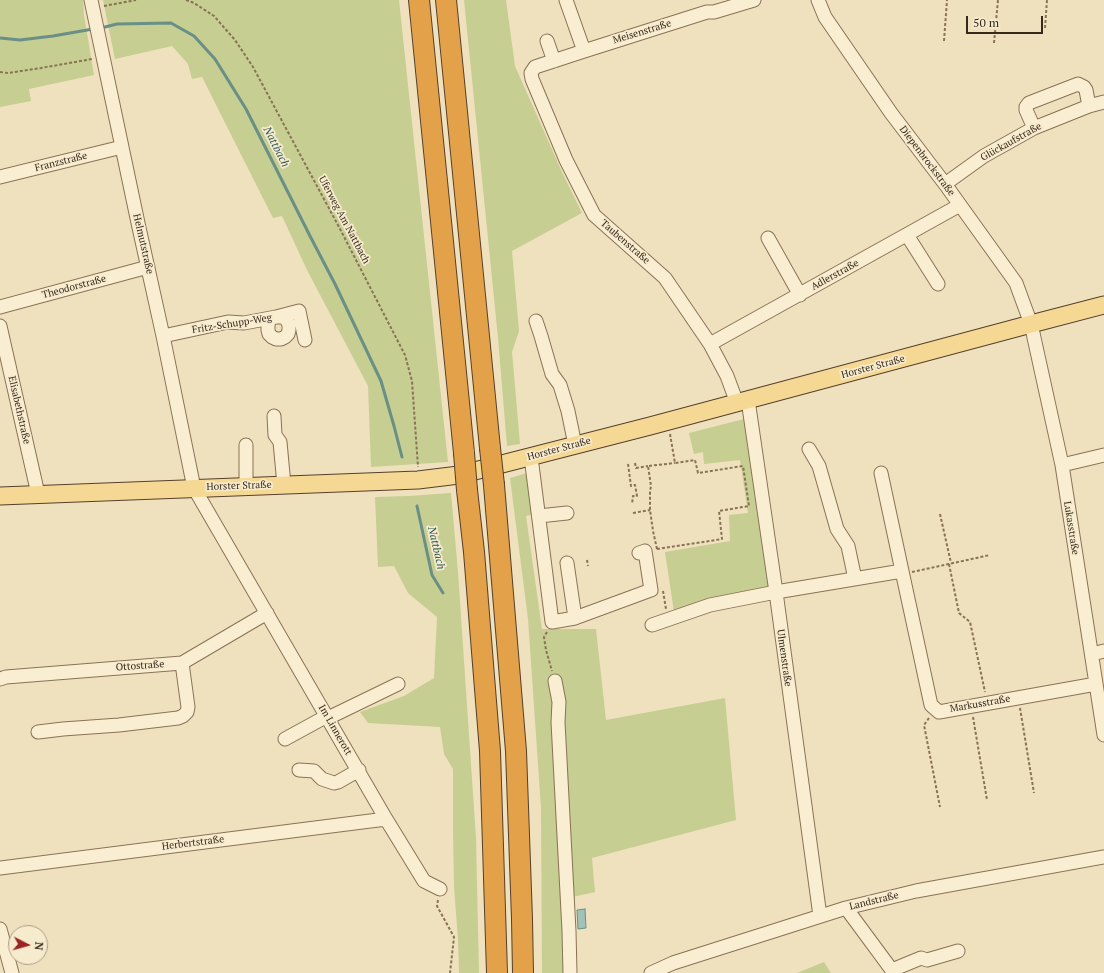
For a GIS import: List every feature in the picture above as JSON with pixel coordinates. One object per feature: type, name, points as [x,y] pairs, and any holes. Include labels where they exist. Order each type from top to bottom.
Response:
[{"type":"highway","points":[[420,0],[474,552],[490,751],[497,973]]},
{"type":"highway","points":[[446,0],[494,485],[516,751],[523,973]]},
{"type":"main road","name":"Horster Straße","points":[[0,496],[418,480],[459,475],[742,402],[1104,305]]},
{"type":"street","points":[[566,0],[584,51]]},
{"type":"street","name":"Meisenstraße","points":[[532,71],[535,67],[584,51],[705,6],[714,12],[754,0]]},
{"type":"street","name":"Diepenbrockstraße","points":[[818,0],[829,23],[892,113],[1016,283],[1031,324]]},
{"type":"street","name":"Helmutstraße","points":[[92,4],[138,223],[164,336],[194,488]]},
{"type":"street","points":[[547,41],[554,61]]},
{"type":"street","name":"Taubenstraße","points":[[532,71],[532,79],[566,160],[594,215],[666,278],[710,344],[742,402]]},
{"type":"street","points":[[1034,128],[1026,110],[1029,103],[1078,84],[1086,90],[1089,106]]},
{"type":"street","name":"Glückaufstraße","points":[[945,184],[984,156],[1034,128],[1089,106],[1104,102]]},
{"type":"street","name":"Franzstraße","points":[[0,177],[122,147]]},
{"type":"street","name":"Adlerstraße","points":[[710,344],[960,205]]},
{"type":"street","points":[[907,235],[938,284]]},
{"type":"street","points":[[768,238],[800,295]]},
{"type":"street","name":"Theodorstraße","points":[[0,307],[148,267]]},
{"type":"street","name":"Fritz-Schupp-Weg","points":[[164,336],[228,322],[244,323],[299,311],[304,340]]},
{"type":"street","points":[[536,321],[542,336],[552,374],[560,385],[568,411],[575,445]]},
{"type":"street","name":"Lukasstraße","points":[[1031,324],[1062,465],[1098,652],[1096,684],[1104,735]]},
{"type":"street","name":"Elisabethstraße","points":[[0,326],[38,494]]},
{"type":"street","name":"Ulmenstraße","points":[[742,402],[776,592],[820,916]]},
{"type":"street","points":[[274,416],[275,435],[280,442],[284,485]]},
{"type":"street","points":[[246,446],[246,486]]},
{"type":"street","points":[[809,449],[819,466],[837,529],[848,546],[855,578]]},
{"type":"street","points":[[1062,465],[1104,455]]},
{"type":"street","points":[[530,457],[552,622],[575,618],[651,590],[646,552],[639,553]]},
{"type":"street","name":"Markusstraße","points":[[881,473],[931,705],[939,712],[1096,684]]},
{"type":"street","name":"Im Linnerott","points":[[194,488],[424,882],[440,889]]},
{"type":"street","points":[[539,516],[566,513]]},
{"type":"street","points":[[567,563],[575,618]]},
{"type":"street","points":[[652,625],[710,606],[776,592],[855,578],[903,572]]},
{"type":"street","name":"Ottostraße","points":[[0,679],[6,677],[182,663],[267,613]]},
{"type":"street","points":[[38,732],[119,725],[178,718],[183,716],[187,712],[188,707],[182,663]]},
{"type":"street","points":[[555,681],[559,702],[558,722],[570,973]]},
{"type":"street","points":[[285,739],[398,684]]},
{"type":"street","points":[[299,770],[314,772],[322,779],[334,783],[359,770]]},
{"type":"street","name":"Herbertstraße","points":[[0,868],[386,819]]},
{"type":"street","name":"Landstraße","points":[[651,973],[673,963],[846,908],[916,891],[1104,857]]},
{"type":"street","points":[[846,908],[893,972],[921,958],[927,960],[958,951]]},
{"type":"street","points":[[0,929],[12,973]]},
{"type":"path","points":[[92,4],[136,0]]},
{"type":"path","name":"Uferweg Am Nattbach","points":[[186,0],[194,3],[214,16],[235,40],[253,67],[339,227],[405,355],[412,381],[418,480]]},
{"type":"path","points":[[944,42],[948,0]]},
{"type":"path","points":[[994,43],[998,0]]},
{"type":"path","points":[[1045,28],[1047,0]]},
{"type":"path","points":[[0,72],[8,73],[103,57]]},
{"type":"path","points":[[668,421],[675,463]]},
{"type":"path","points":[[635,463],[636,468],[648,466],[695,460],[698,473],[743,466],[748,506],[719,511],[722,539],[657,549],[650,510],[651,486],[648,466]]},
{"type":"path","points":[[628,464],[631,486],[635,485],[637,496],[633,496],[632,504]]},
{"type":"path","points":[[633,512],[650,510]]},
{"type":"path","points":[[940,514],[959,613],[970,622],[987,703]]},
{"type":"path","points":[[903,572],[990,555]]},
{"type":"path","points":[[587,560],[588,566]]},
{"type":"path","points":[[663,588],[667,619]]},
{"type":"path","points":[[552,622],[544,637],[546,650],[555,681]]},
{"type":"path","points":[[1018,698],[1034,793]]},
{"type":"path","points":[[971,706],[987,800]]},
{"type":"path","points":[[936,709],[924,725],[940,808]]},
{"type":"path","points":[[440,889],[437,906],[454,937],[450,973]]},
{"type":"green space","points":[[0,0],[83,0],[94,75],[29,89],[31,101],[0,107]]},
{"type":"green space","points":[[103,0],[399,0],[448,462],[371,467],[368,386],[307,270],[282,216],[273,218],[202,77],[192,79],[188,64],[172,46],[115,59]]},
{"type":"green space","points":[[464,0],[506,0],[515,66],[582,213],[512,251],[519,331],[512,352],[520,444],[507,446],[498,338]]},
{"type":"green space","points":[[744,419],[769,588],[674,612],[665,552],[730,541],[729,515],[748,513],[740,460],[704,464],[703,452],[694,454],[689,433]]},
{"type":"green space","points":[[527,473],[534,514],[526,516],[542,629],[596,629],[606,720],[725,698],[736,820],[592,858],[595,892],[563,899],[564,973],[542,973],[541,808],[528,619],[510,478]]},
{"type":"green space","points":[[451,493],[458,572],[476,838],[479,973],[459,973],[454,887],[453,769],[444,754],[440,727],[368,723],[360,712],[404,696],[434,678],[437,617],[408,593],[394,566],[378,567],[375,497]]},
{"type":"green space","points":[[824,962],[831,973],[797,973]]},
{"type":"water","points":[[585,909],[586,928],[578,929],[577,910]]},
{"type":"waterway","name":"Nattbach","points":[[101,28],[117,24],[171,23],[194,36],[215,59],[246,109],[335,284],[381,381],[402,457]]},
{"type":"waterway","name":"Nattbach","points":[[0,38],[20,40],[93,29]]},
{"type":"waterway","name":"Nattbach","points":[[417,506],[432,575],[443,593]]}]
